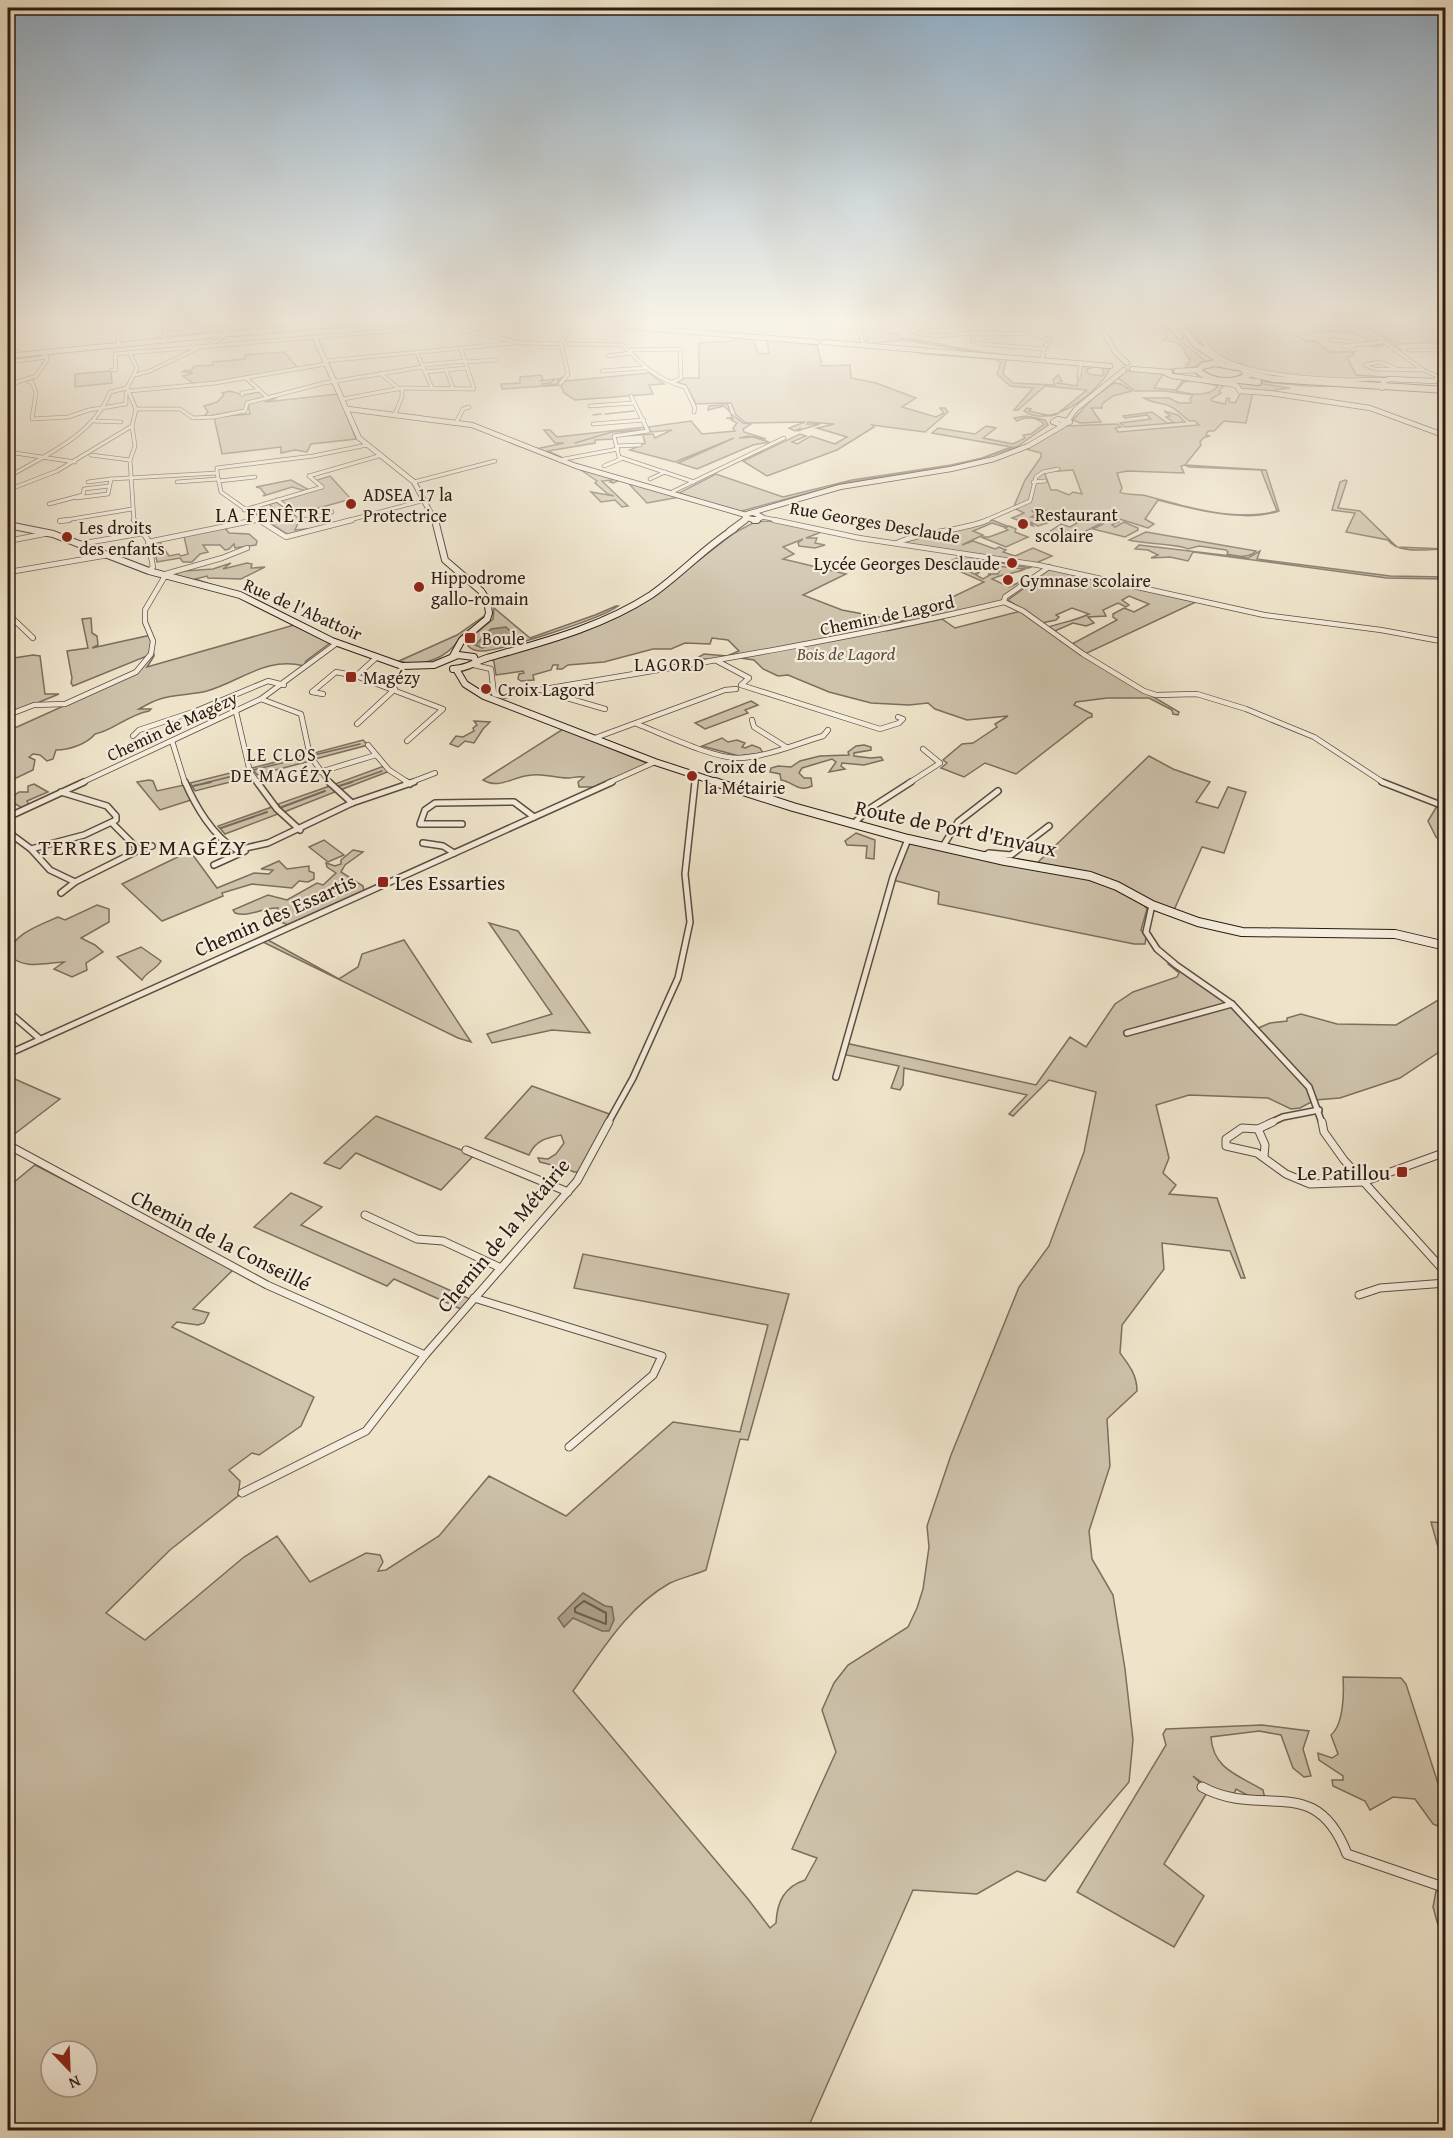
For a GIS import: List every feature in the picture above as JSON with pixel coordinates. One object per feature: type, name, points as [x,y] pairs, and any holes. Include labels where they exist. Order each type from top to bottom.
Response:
[{"type":"street","points":[[134,419],[132,426],[135,446],[130,460],[132,509],[134,522],[148,542],[153,567],[148,571]]},
{"type":"street","points":[[352,419],[359,438],[414,482],[435,520],[445,560],[481,591],[487,600],[488,619],[458,644],[450,666],[470,687]]},
{"type":"street","points":[[427,419],[479,427],[559,460],[672,492],[748,518],[762,516],[782,504]]},
{"type":"street","points":[[456,423],[458,419]]},
{"type":"street","points":[[1045,435],[1062,419]]},
{"type":"street","points":[[453,656],[471,661],[524,646],[595,622],[636,603],[658,589],[754,513],[842,487],[976,464],[1016,451],[1070,419]]},
{"type":"street","points":[[1399,419],[1446,436]]},
{"type":"street","points":[[593,424],[644,420],[648,431],[614,436],[621,459]]},
{"type":"street","points":[[8,477],[90,426],[94,421],[121,422]]},
{"type":"street","points":[[1058,421],[1066,423]]},
{"type":"street","points":[[8,490],[31,483],[90,455],[132,426]]},
{"type":"street","points":[[672,492],[784,438]]},
{"type":"street","points":[[367,445],[313,456],[217,468],[218,480],[222,493],[286,537],[425,500]]},
{"type":"street","points":[[559,460],[617,447],[640,445]]},
{"type":"street","points":[[8,452],[76,462]]},
{"type":"street","points":[[90,455],[130,460]]},
{"type":"street","points":[[244,510],[322,487],[309,476],[382,455]]},
{"type":"street","points":[[603,466],[621,459],[694,482]]},
{"type":"street","points":[[414,482],[495,461]]},
{"type":"street","points":[[897,543],[915,535],[977,524],[1025,504],[1030,501],[1033,482],[1041,471],[1058,469]]},
{"type":"street","points":[[650,479],[665,472]]},
{"type":"street","points":[[88,482],[132,477],[217,473]]},
{"type":"street","points":[[177,482],[255,477]]},
{"type":"street","points":[[49,504],[108,494],[111,479]]},
{"type":"street","points":[[1033,482],[1045,481]]},
{"type":"street","points":[[76,498],[83,495],[84,489],[109,486]]},
{"type":"street","points":[[277,500],[305,520],[332,512]]},
{"type":"street","points":[[60,521],[132,509]]},
{"type":"street","points":[[754,513],[762,516]]},
{"type":"street","name":"Rue Georges Desclaude","points":[[762,516],[897,543],[1050,567],[1264,615],[1381,630],[1446,642]]},
{"type":"street","points":[[148,542],[259,519]]},
{"type":"street","name":"Rue de l'Abattoir","points":[[8,525],[49,533],[163,576],[245,597],[337,643],[405,666],[450,666],[471,661]]},
{"type":"street","points":[[8,542],[49,533]]},
{"type":"street","points":[[80,544],[143,533]]},
{"type":"street","points":[[8,716],[34,705],[76,700],[136,672],[151,654],[153,641],[145,622],[145,610],[163,576],[247,548]]},
{"type":"street","points":[[9,572],[108,555]]},
{"type":"street","points":[[8,561],[10,616],[33,638]]},
{"type":"street","name":"Chemin de Lagord","points":[[471,661],[491,669],[494,694],[502,696],[540,690],[892,630],[1004,602],[1005,597],[1050,567]]},
{"type":"street","points":[[1004,602],[1023,611],[1083,654],[1144,691],[1156,695],[1197,694],[1246,709],[1314,737],[1384,783],[1446,807]]},
{"type":"street","points":[[470,634],[462,646],[471,661],[467,678],[470,687]]},
{"type":"street","name":"Chemin de Magézy","points":[[8,817],[261,699],[284,685],[337,643]]},
{"type":"street","points":[[356,676],[377,657]]},
{"type":"street","points":[[717,661],[748,678],[741,685],[880,729],[899,723],[903,719],[898,717]]},
{"type":"street","points":[[323,694],[312,692],[336,672],[395,689],[443,709],[407,741]]},
{"type":"street","points":[[133,736],[139,730],[196,711],[268,681],[284,685]]},
{"type":"street","name":"Route de Port d'Envaux","points":[[470,687],[484,696],[655,762],[908,839],[1090,876],[1117,886],[1152,905],[1198,922],[1242,932],[1379,933],[1407,936],[1446,946]]},
{"type":"street","points":[[595,738],[736,688]]},
{"type":"street","points":[[357,724],[395,689]]},
{"type":"street","points":[[540,690],[605,709]]},
{"type":"street","points":[[261,699],[301,714],[310,756],[320,772],[352,803]]},
{"type":"street","points":[[236,712],[250,772],[277,809],[300,830]]},
{"type":"street","points":[[752,720],[754,727],[786,747]]},
{"type":"street","points":[[637,724],[720,756],[736,758],[758,756],[823,736],[828,730]]},
{"type":"street","points":[[171,741],[187,788],[217,831],[232,849],[248,849]]},
{"type":"street","points":[[368,745],[390,770],[410,784]]},
{"type":"street","points":[[853,824],[869,809],[940,763],[923,749]]},
{"type":"street","points":[[320,772],[376,755]]},
{"type":"street","name":"Chemin des Essartis","points":[[8,1054],[655,762]]},
{"type":"street","points":[[214,865],[248,849],[300,830],[352,803],[410,784],[435,773]]},
{"type":"street","name":"Chemin de la Métairie","points":[[242,1493],[366,1431],[425,1355],[577,1181],[633,1078],[678,978],[690,922],[685,874],[696,775]]},
{"type":"street","points":[[943,846],[958,822],[998,791]]},
{"type":"street","points":[[31,849],[84,835],[112,823],[116,816],[107,806],[61,792]]},
{"type":"street","points":[[462,824],[420,824],[425,810],[435,803],[514,802],[534,817]]},
{"type":"street","points":[[112,823],[139,850]]},
{"type":"street","points":[[984,856],[989,853],[1011,855],[1049,826]]},
{"type":"street","points":[[8,832],[31,849],[36,858],[59,876],[75,882]]},
{"type":"street","points":[[836,1077],[893,878],[908,839]]},
{"type":"street","points":[[423,843],[443,846],[454,853]]},
{"type":"street","points":[[61,893],[75,882],[139,850],[152,846]]},
{"type":"street","points":[[1152,905],[1146,933],[1157,949],[1232,1004],[1309,1087],[1319,1110],[1324,1132],[1363,1182],[1446,1273]]},
{"type":"street","points":[[1127,1033],[1232,1004]]},
{"type":"street","points":[[11,1014],[40,1039]]},
{"type":"street","points":[[1319,1110],[1283,1117],[1258,1129],[1242,1128],[1226,1139],[1226,1146],[1264,1156],[1286,1174],[1310,1184],[1363,1182],[1446,1152]]},
{"type":"street","points":[[1258,1129],[1264,1145],[1264,1156]]},
{"type":"street","name":"Chemin de la Conseillé","points":[[8,1145],[267,1285],[425,1355]]},
{"type":"street","points":[[466,1150],[568,1192]]},
{"type":"street","points":[[365,1215],[417,1239],[443,1241],[501,1268]]},
{"type":"street","points":[[1359,1295],[1380,1288],[1446,1283]]},
{"type":"street","points":[[474,1298],[662,1356],[653,1375],[569,1447]]},
{"type":"street","points":[[1202,1787],[1218,1796],[1235,1801],[1302,1802],[1321,1815],[1334,1828],[1347,1854],[1446,1888]]},
{"type":"green space","points":[[214,419],[348,419],[356,439],[311,444],[307,452],[295,450],[281,453],[281,447],[222,454]]},
{"type":"green space","points":[[732,419],[737,419],[743,423],[751,424],[743,429],[744,432],[766,439],[748,436],[739,438],[753,437],[769,442],[753,445],[697,469],[678,463],[734,438],[675,462],[630,450],[645,443],[643,435],[617,436],[653,434],[655,438],[672,430],[651,432],[648,427],[691,421],[702,434],[735,431],[733,428],[737,423],[731,420],[734,419]]},
{"type":"green space","points":[[741,419],[940,419],[925,432],[872,425],[874,427],[837,450],[767,476],[743,461],[800,434],[806,436],[792,442],[797,444],[811,436],[835,444],[847,437],[817,428],[834,424],[808,422],[807,424],[820,424],[795,431],[789,428],[805,422],[746,423]]},
{"type":"green space","points":[[1036,419],[1045,420],[1048,425],[1018,446],[972,462],[845,483],[738,512],[679,493],[716,474],[783,497],[852,480],[951,465],[982,458],[1011,447],[932,433],[938,428],[975,434],[986,426],[996,428],[983,438],[1013,444],[1025,438],[1023,435],[1031,434],[1044,424]]},
{"type":"green space","points":[[1099,419],[1101,422],[1080,423],[1073,420]]},
{"type":"green space","points":[[1151,419],[1161,419],[1167,423],[1173,422],[1168,419],[1182,419],[1185,422],[1125,427],[1120,423]]},
{"type":"green space","points":[[1187,419],[1247,419],[1246,423],[1224,421],[1214,431],[1208,431],[1206,435],[1209,436],[1203,438],[1201,445],[1185,465],[1266,470],[1279,511],[1251,516],[1235,515],[1202,511],[1158,500],[1145,519],[1154,524],[1148,528],[1116,518],[1119,522],[1112,525],[1115,527],[1124,522],[1138,530],[1125,537],[1093,529],[1103,524],[1101,523],[1069,540],[1052,536],[1049,532],[1061,524],[1070,527],[1077,523],[1044,510],[1032,511],[1037,514],[1031,517],[1053,521],[1038,526],[1030,522],[1033,526],[1012,518],[1024,513],[1014,508],[1015,504],[1025,480],[1041,457],[1041,453],[1026,449],[1066,426],[1117,424],[1121,427],[1115,428],[1118,432],[1199,425],[1195,421]],"holes":[[[1181,466],[1261,470],[1277,511],[1245,515],[1211,512],[1144,495],[1120,492],[1122,488],[1117,473],[1127,471],[1184,473]],[[1073,470],[1082,494],[1073,492],[1069,495],[1051,490],[1044,472]]]},
{"type":"green space","points":[[646,427],[647,431],[621,433],[613,439],[595,440],[595,443],[548,451],[563,458],[536,449],[564,443],[555,443],[544,430],[550,430],[557,437]]},
{"type":"green space","points":[[578,468],[620,480],[613,483],[610,482],[613,480],[602,481],[628,506],[622,507],[615,500],[601,502],[591,492],[614,496],[608,494],[595,483],[597,481]]},
{"type":"green space","points":[[330,476],[351,499],[297,514],[277,500],[306,491],[292,487],[263,496],[265,494],[256,487],[291,480],[309,490],[322,487],[314,481]]},
{"type":"green space","points":[[1347,481],[1338,508],[1360,511],[1396,546],[1388,540],[1346,532],[1355,513],[1332,510],[1340,482]]},
{"type":"green space","points":[[632,482],[680,497],[647,503],[630,485]]},
{"type":"green space","points":[[276,502],[300,519],[295,530],[316,528],[290,536],[254,512],[272,507],[269,504]]},
{"type":"green space","points":[[992,520],[1007,526],[992,523],[973,531],[983,535],[962,545],[973,541],[995,549],[999,547],[1006,550],[1003,552],[1015,556],[1033,548],[1052,556],[1036,563],[904,543],[908,539]]},
{"type":"green space","name":"Bois de Lagord","points":[[769,521],[824,531],[806,538],[817,538],[815,543],[825,545],[815,548],[799,546],[798,543],[803,539],[783,547],[794,554],[783,559],[846,574],[803,595],[842,610],[898,623],[984,582],[943,564],[964,555],[1033,566],[1029,568],[984,560],[965,562],[958,560],[952,563],[974,574],[980,572],[976,575],[983,579],[990,575],[988,574],[998,574],[1000,570],[995,566],[1025,569],[992,579],[1009,587],[1023,583],[1005,597],[1004,602],[886,631],[942,619],[955,628],[1021,611],[1081,654],[1179,712],[1178,715],[1149,698],[1107,698],[1076,702],[1074,705],[1092,714],[1092,717],[1016,774],[985,763],[964,777],[941,768],[947,763],[943,760],[962,744],[973,743],[997,727],[995,724],[1008,716],[967,720],[935,709],[928,703],[909,705],[871,703],[829,692],[788,675],[778,676],[763,669],[754,660],[733,657],[711,660],[697,658],[704,654],[727,656],[739,651],[728,640],[712,638],[710,644],[685,643],[671,649],[653,649],[604,662],[568,665],[562,669],[557,669],[558,665],[553,665],[551,670],[533,675],[534,680],[521,681],[518,679],[519,674],[524,673],[523,671],[496,675],[492,659],[588,627],[650,598],[734,533],[755,522]]},
{"type":"green space","points":[[1009,526],[1016,529],[1015,532],[1028,537],[1006,547],[981,537],[989,537],[1008,530],[1005,528]]},
{"type":"green space","points":[[225,528],[229,533],[249,534],[257,541],[256,545],[235,548],[234,544],[225,550],[220,545],[203,545],[208,552],[200,554],[192,562],[183,562],[180,558],[157,562],[153,543],[160,542],[169,556],[179,554],[181,556],[188,554],[184,536]]},
{"type":"green space","points":[[1146,532],[1256,551],[1250,555],[1238,556],[1227,554],[1226,550],[1199,546],[1188,549],[1129,540]]},
{"type":"green space","points":[[1139,545],[1248,558],[1260,551],[1257,559],[1390,576],[1445,577],[1445,579],[1387,578],[1193,552],[1188,561],[1170,557],[1151,558],[1158,555],[1148,550],[1135,549]]},
{"type":"green space","points":[[1398,547],[1445,549],[1414,550]]},
{"type":"green space","points":[[231,563],[223,569],[247,563],[252,564],[251,568],[265,567],[241,579],[208,578],[207,576],[195,579],[222,588],[172,575],[184,571],[213,569]]},
{"type":"green space","points":[[1050,569],[1196,602],[1085,654],[1070,645],[1117,620],[1113,614],[1124,608],[1134,612],[1149,604],[1129,596],[1122,600],[1129,605],[1126,607],[1118,603],[1103,610],[1106,616],[1088,617],[1094,623],[1086,626],[1073,623],[1055,631],[1049,627],[1089,614],[1072,608],[1056,615],[1059,617],[1056,620],[1042,623],[1008,600]]},
{"type":"green space","points":[[618,606],[573,626],[509,646],[481,651],[468,646],[474,635],[493,619],[494,608],[530,638]]},
{"type":"green space","points":[[483,617],[441,656],[421,663],[399,661],[457,635]]},
{"type":"green space","points":[[91,618],[92,633],[97,636],[98,645],[92,648],[151,635],[151,654],[154,656],[147,667],[294,625],[330,643],[306,661],[304,666],[278,664],[254,671],[207,691],[171,696],[155,701],[139,709],[151,709],[149,711],[95,734],[77,746],[56,750],[53,759],[47,761],[40,755],[33,754],[29,757],[35,760],[33,770],[8,780],[8,731],[137,673],[149,655],[73,686],[67,651],[88,648],[82,619]]},
{"type":"green space","points":[[40,656],[45,694],[59,694],[8,715],[8,659]]},
{"type":"green space","points":[[751,701],[758,705],[745,710],[748,713],[705,729],[695,723]]},
{"type":"green space","points":[[474,721],[490,722],[474,743],[465,741],[458,747],[450,744],[456,736],[463,737],[474,731],[473,728],[477,725]]},
{"type":"green space","points":[[563,729],[649,764],[598,787],[579,787],[578,782],[584,777],[565,778],[537,775],[495,784],[483,780]]},
{"type":"green space","points":[[722,738],[728,742],[737,740],[745,743],[742,747],[745,748],[752,745],[760,748],[763,753],[739,756],[702,746]]},
{"type":"green space","points":[[363,740],[368,745],[315,759],[314,753]]},
{"type":"green space","points":[[856,746],[871,747],[871,750],[854,753],[854,756],[881,757],[883,760],[864,765],[842,763],[841,766],[845,769],[829,772],[836,762],[832,759],[802,768],[799,773],[804,778],[811,778],[812,786],[807,788],[799,788],[781,780],[780,774],[770,772],[771,768],[791,767],[800,761],[820,756],[849,755],[848,752]]},
{"type":"green space","points":[[307,754],[310,761],[257,775],[252,768]]},
{"type":"green space","points":[[1149,756],[1173,769],[1210,782],[1196,802],[1218,808],[1228,787],[1246,792],[1224,853],[1202,847],[1174,910],[1160,906],[1100,876],[1035,865]]},
{"type":"green space","points":[[384,766],[390,771],[340,790],[335,784]]},
{"type":"green space","points":[[246,769],[250,777],[195,791],[190,783]]},
{"type":"green space","points":[[153,781],[157,791],[184,785],[191,800],[160,810],[137,782]]},
{"type":"green space","points":[[34,784],[48,792],[27,801],[29,805],[22,808],[14,803],[8,809],[8,800],[19,792],[28,792],[28,786]]},
{"type":"green space","points":[[330,786],[335,792],[284,812],[278,804]]},
{"type":"green space","points":[[1437,806],[1442,808],[1441,828],[1445,832],[1445,844],[1436,837],[1428,821]]},
{"type":"green space","points":[[272,807],[278,814],[225,834],[218,826]]},
{"type":"green space","points":[[856,833],[875,840],[874,859],[866,858],[867,846],[847,845],[845,841]]},
{"type":"green space","points":[[324,840],[344,855],[328,862],[309,847]]},
{"type":"green space","points":[[908,842],[1104,883],[1144,905],[1147,909],[1141,930],[1146,937],[1145,944],[1134,944],[938,904],[939,892],[893,880]]},
{"type":"green space","points":[[353,850],[363,852],[345,865],[341,872],[363,886],[364,891],[288,925],[276,920],[278,908],[246,914],[235,913],[233,910],[268,895],[287,900],[317,883],[323,885],[336,873],[327,867],[326,863],[335,866],[341,864],[341,860]]},
{"type":"green space","points":[[190,851],[217,888],[254,873],[269,874],[273,870],[261,869],[279,861],[287,869],[309,866],[309,871],[314,873],[314,879],[308,882],[299,881],[292,888],[252,884],[222,893],[223,896],[162,921],[122,884]]},
{"type":"green space","points":[[97,905],[109,909],[109,922],[81,938],[103,952],[86,963],[87,970],[72,977],[54,969],[64,962],[28,964],[21,963],[8,955],[15,941],[35,927],[58,917],[65,920]]},
{"type":"green space","points":[[489,923],[518,931],[590,1033],[552,1030],[492,1043],[487,1034],[552,1014]]},
{"type":"green space","points":[[268,940],[339,979],[358,967],[362,954],[404,940],[471,1042],[458,1038],[263,942]]},
{"type":"green space","points":[[141,947],[161,961],[142,980],[117,957]]},
{"type":"green space","points":[[1170,963],[1207,984],[1256,1029],[1270,1023],[1287,1021],[1287,1018],[1301,1014],[1337,1024],[1396,1025],[1445,996],[1445,1048],[1400,1078],[1340,1098],[1315,1100],[1300,1108],[1291,1109],[1268,1098],[1189,1095],[1156,1105],[1169,1158],[1163,1173],[1176,1185],[1169,1194],[1217,1198],[1245,1278],[1241,1278],[1230,1251],[1162,1243],[1164,1269],[1122,1325],[1120,1353],[1134,1375],[1137,1391],[1107,1419],[1110,1466],[1089,1531],[1092,1559],[1113,1595],[1125,1669],[1133,1740],[1129,1782],[1045,1881],[1017,1871],[977,1894],[913,1890],[807,2130],[8,2130],[8,1187],[35,1165],[235,1268],[193,1309],[209,1313],[204,1323],[198,1325],[177,1322],[172,1327],[314,1397],[301,1426],[259,1455],[252,1453],[229,1470],[240,1481],[238,1496],[170,1550],[106,1613],[145,1640],[244,1557],[277,1536],[310,1582],[366,1553],[380,1555],[383,1562],[378,1571],[386,1570],[439,1536],[489,1476],[566,1516],[673,1422],[740,1432],[768,1325],[574,1288],[583,1254],[789,1294],[748,1440],[740,1439],[706,1570],[670,1583],[641,1605],[616,1631],[573,1691],[770,1928],[776,1923],[778,1908],[783,1896],[792,1887],[805,1880],[817,1858],[792,1849],[836,1752],[822,1710],[834,1683],[848,1665],[908,1627],[917,1608],[923,1589],[929,1547],[927,1526],[951,1455],[1019,1287],[1049,1246],[1084,1152],[1096,1092],[1049,1080],[1013,1116],[1009,1114],[1027,1095],[904,1068],[903,1085],[900,1090],[891,1088],[899,1066],[842,1054],[845,1043],[1036,1085],[1070,1037],[1086,1047],[1115,1004],[1133,992],[1177,977],[1179,973],[1168,964]]},
{"type":"green space","points":[[8,1076],[60,1099],[8,1139]]},
{"type":"green space","points":[[532,1086],[612,1115],[582,1172],[574,1172],[563,1167],[552,1171],[552,1165],[540,1162],[538,1158],[548,1159],[556,1154],[564,1143],[561,1135],[542,1140],[529,1155],[485,1138]]},
{"type":"green space","points":[[376,1116],[474,1155],[441,1190],[356,1153],[340,1169],[324,1163]]},
{"type":"green space","points":[[291,1193],[322,1207],[301,1225],[470,1299],[461,1309],[394,1279],[387,1286],[254,1227]]},
{"type":"green space","points":[[1431,1522],[1445,1523],[1445,1572]]},
{"type":"green space","points":[[1343,1677],[1401,1678],[1406,1684],[1445,1805],[1445,1829],[1433,1824],[1415,1799],[1393,1797],[1370,1810],[1365,1801],[1333,1786],[1332,1780],[1343,1780],[1343,1776],[1319,1760],[1318,1753],[1332,1758],[1338,1754],[1331,1735],[1341,1716]]},
{"type":"green space","points":[[1262,1725],[1309,1731],[1303,1749],[1311,1776],[1304,1777],[1293,1768],[1281,1735],[1259,1731],[1211,1737],[1216,1757],[1222,1764],[1228,1770],[1263,1790],[1265,1799],[1251,1797],[1236,1789],[1234,1794],[1208,1787],[1193,1776],[1208,1791],[1164,1864],[1204,1896],[1174,1947],[1077,1892],[1166,1745],[1163,1734],[1166,1729]]},
{"type":"green space","points":[[1436,1891],[1445,1893],[1445,1929],[1438,1925],[1433,1907]]},
{"type":"water","points":[[506,627],[517,638],[482,648],[475,645],[491,629]]},
{"type":"water","points":[[583,1593],[605,1606],[612,1607],[614,1620],[609,1631],[602,1631],[573,1618],[564,1627],[558,1618]]},
{"type":"waterway","points":[[575,443],[612,432],[640,430]]},
{"type":"waterway","points":[[314,755],[360,744]]},
{"type":"waterway","points":[[253,770],[302,758]]},
{"type":"waterway","points":[[348,783],[382,771]]},
{"type":"waterway","points":[[205,783],[241,774]]},
{"type":"waterway","points":[[193,786],[211,782]]},
{"type":"waterway","points":[[339,786],[352,782]]},
{"type":"waterway","points":[[282,807],[325,791]]},
{"type":"waterway","points":[[221,828],[267,812]]},
{"type":"place","name":"ADSEA 17 la Protectrice","points":[[351,504]]},
{"type":"place","name":"Restaurant scolaire","points":[[1023,524]]},
{"type":"place","name":"Les droits des enfants","points":[[67,537]]},
{"type":"place","name":"Lycée Georges Desclaude","points":[[1012,563]]},
{"type":"place","name":"Gymnase scolaire","points":[[1008,580]]},
{"type":"place","name":"Hippodrome gallo-romain","points":[[419,587]]},
{"type":"place","name":"Boule","points":[[470,638]]},
{"type":"place","name":"Magézy","points":[[351,677]]},
{"type":"place","name":"Croix Lagord","points":[[486,689]]},
{"type":"place","name":"Croix de la Métairie","points":[[692,776]]},
{"type":"place","name":"Les Essarties","points":[[383,882]]},
{"type":"place","name":"Le Patillou","points":[[1402,1172]]},
{"type":"district","name":"LA FENÊTRE","points":[[274,514]]},
{"type":"district","name":"LAGORD","points":[[670,664]]},
{"type":"district","name":"LE CLOS DE MAGÉZY","points":[[282,764]]},
{"type":"district","name":"TERRES DE MAGÉZY","points":[[143,847]]}]
